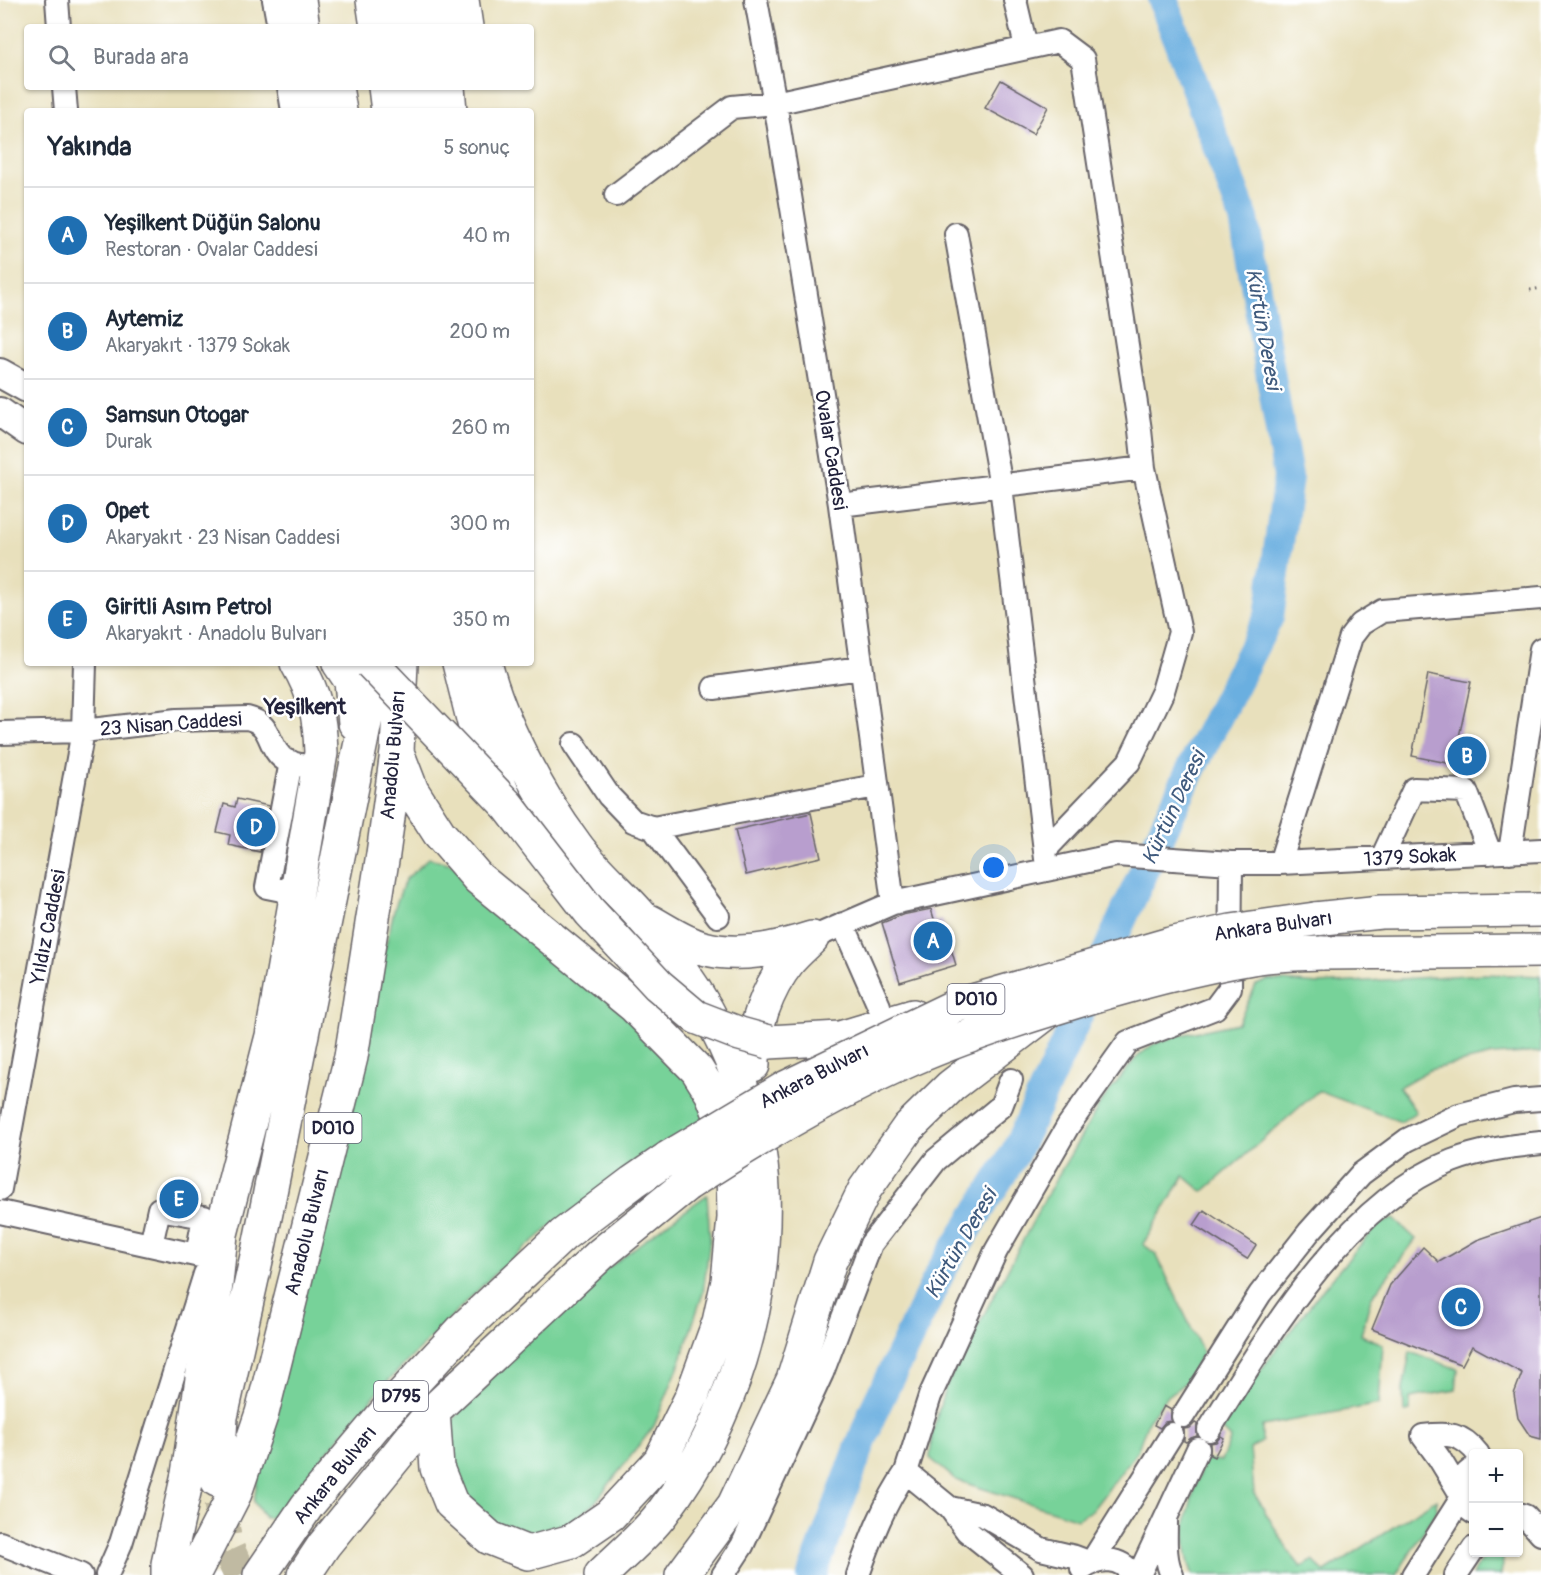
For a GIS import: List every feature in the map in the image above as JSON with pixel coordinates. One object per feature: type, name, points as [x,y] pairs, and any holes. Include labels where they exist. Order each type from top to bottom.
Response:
[{"type":"highway","points":[[299,0],[303,24]]},
{"type":"highway","points":[[321,0],[325,24]]},
{"type":"highway","points":[[373,0],[377,24]]},
{"type":"highway","points":[[406,0],[409,24]]},
{"type":"highway","points":[[435,0],[439,24]]},
{"type":"highway","points":[[462,0],[466,24]]},
{"type":"highway","points":[[312,90],[314,108]]},
{"type":"highway","points":[[336,90],[340,108]]},
{"type":"highway","points":[[385,90],[388,108]]},
{"type":"highway","points":[[416,90],[419,108]]},
{"type":"highway","points":[[448,90],[450,108]]},
{"type":"highway","points":[[471,90],[472,108]]},
{"type":"highway","points":[[168,1575],[168,1564],[188,1474],[208,1258],[221,1234],[272,1036],[297,893],[305,765],[321,753],[321,724],[309,682],[299,666]]},
{"type":"highway","points":[[335,862],[355,720],[351,681],[341,666]]},
{"type":"highway","points":[[374,666],[508,806],[590,912],[658,985],[696,1017],[740,1034],[770,1042],[798,1041],[840,1038],[955,1006]]},
{"type":"highway","points":[[217,1480],[221,1417],[261,1236],[375,666]]},
{"type":"highway","name":"Anadolu Bulvarı","points":[[193,1575],[235,1492],[262,1413],[351,1057],[397,752],[401,666]]},
{"type":"highway","points":[[460,666],[474,723],[508,806]]},
{"type":"highway","points":[[486,666],[491,688],[538,788],[576,846],[644,918],[695,990],[725,1047],[740,1082],[755,1136],[763,1188],[762,1246],[753,1312],[733,1386],[702,1452],[662,1514],[601,1575]]},
{"type":"highway","points":[[397,752],[412,791],[439,833],[478,879],[634,1006],[697,1070],[712,1094],[722,1119],[733,1167],[734,1218],[728,1281],[719,1322],[692,1396],[660,1461],[610,1515],[572,1541],[528,1553],[490,1538],[452,1503],[437,1468],[433,1410]]},
{"type":"highway","points":[[1492,911],[1541,901]]},
{"type":"highway","name":"Ankara Bulvarı","points":[[260,1575],[307,1506],[386,1412],[465,1327],[563,1235],[668,1158],[787,1087],[955,1006],[1170,944],[1231,931],[1381,912],[1541,910]]},
{"type":"highway","points":[[644,918],[701,948],[735,954],[812,938]]},
{"type":"highway","points":[[755,1136],[753,1061],[757,1023],[774,985],[789,961],[812,938]]},
{"type":"highway","name":"Ankara Bulvarı","points":[[304,1575],[324,1545],[433,1410],[601,1254],[686,1185],[735,1153],[820,1104],[911,1059],[995,1026],[1104,992],[1193,970],[1255,957],[1320,952],[1541,951]]},
{"type":"highway","points":[[682,1575],[734,1505],[793,1380],[830,1260],[865,1189],[908,1128],[951,1086],[1052,1009]]},
{"type":"main road","points":[[0,373],[24,386]]},
{"type":"main road","points":[[0,412],[24,429]]},
{"type":"street","points":[[57,0],[59,24]]},
{"type":"street","points":[[274,0],[278,24]]},
{"type":"street","name":"Ovalar Caddesi","points":[[756,0],[775,103],[840,505],[893,903]]},
{"type":"street","points":[[1015,0],[1026,47]]},
{"type":"street","points":[[616,195],[732,107],[775,103],[1059,41],[1083,59],[1144,468],[1180,632],[1163,691],[1129,762],[1046,860]]},
{"type":"street","points":[[64,90],[66,108]]},
{"type":"street","points":[[290,90],[293,108]]},
{"type":"street","points":[[956,234],[1000,486],[1046,860]]},
{"type":"street","points":[[840,505],[1144,468]]},
{"type":"street","points":[[1280,863],[1351,637],[1361,624],[1382,611],[1541,598]]},
{"type":"street","points":[[1500,853],[1541,649]]},
{"type":"street","name":"Yıldız Caddesi","points":[[0,1189],[8,1106],[84,731],[85,666]]},
{"type":"street","points":[[714,688],[861,668]]},
{"type":"street","name":"23 Nisan Caddesi","points":[[0,734],[84,731],[177,720],[248,718],[258,720],[266,728],[275,749],[284,759],[305,765]]},
{"type":"street","points":[[574,744],[609,796],[633,821],[652,828],[876,786]]},
{"type":"street","points":[[1382,858],[1414,789],[1466,791],[1500,853]]},
{"type":"street","points":[[652,828],[718,916]]},
{"type":"street","name":"1379 Sokak","points":[[812,938],[893,903],[1046,860],[1116,855],[1228,863],[1280,863],[1541,850]]},
{"type":"street","points":[[858,1575],[889,1498],[906,1472],[930,1396],[996,1251],[1068,1126],[1128,1042],[1215,1008],[1230,988],[1228,863]]},
{"type":"street","points":[[843,924],[879,1006]]},
{"type":"street","points":[[723,1575],[742,1546],[822,1373],[872,1244],[936,1160],[1001,1106],[1011,1080]]},
{"type":"street","points":[[1084,1569],[1260,1294],[1309,1232],[1361,1174],[1407,1140],[1459,1115],[1514,1101],[1541,1099]]},
{"type":"street","points":[[1139,1575],[1166,1514],[1204,1439],[1260,1348],[1316,1272],[1368,1216],[1407,1184],[1452,1161],[1500,1147],[1541,1143]]},
{"type":"street","points":[[107,1575],[121,1542],[208,1258],[204,1217],[159,1209],[151,1245]]},
{"type":"street","points":[[0,1212],[208,1258]]},
{"type":"street","points":[[1464,1501],[1423,1436],[1443,1434],[1460,1437],[1473,1449]]},
{"type":"street","points":[[1413,1575],[1464,1501],[1464,1475],[1469,1471]]},
{"type":"street","points":[[906,1472],[950,1508],[967,1531],[1022,1575]]},
{"type":"street","points":[[950,1508],[983,1515],[1041,1549],[1075,1557],[1084,1569]]},
{"type":"street","points":[[1166,1514],[1166,1546],[1172,1575]]},
{"type":"street","points":[[1523,1515],[1541,1534]]},
{"type":"street","points":[[0,1543],[81,1575]]},
{"type":"street","points":[[1456,1575],[1469,1554]]},
{"type":"street","points":[[1084,1569],[1101,1560],[1112,1560],[1122,1564],[1133,1575]]},
{"type":"path","points":[[1530,290],[1541,288]]},
{"type":"green space","points":[[429,858],[452,864],[689,1071],[707,1124],[556,1222],[492,1276],[383,1386],[311,1471],[279,1517],[265,1518],[254,1502],[259,1464],[395,907],[405,880]]},
{"type":"green space","points":[[1483,974],[1541,976],[1541,1052],[1493,1055],[1429,1070],[1399,1087],[1416,1112],[1401,1122],[1318,1091],[1203,1192],[1184,1176],[1143,1244],[1156,1254],[1203,1353],[1186,1382],[1167,1396],[1148,1421],[1137,1452],[1093,1509],[1078,1519],[956,1480],[930,1458],[932,1434],[945,1388],[1049,1191],[1101,1102],[1135,1059],[1152,1045],[1176,1036],[1238,1023],[1256,985],[1269,980],[1319,984]]},
{"type":"green space","points":[[707,1195],[710,1239],[703,1293],[678,1368],[654,1426],[593,1505],[564,1527],[522,1534],[491,1524],[465,1498],[445,1461],[448,1428],[469,1398],[567,1300]]},
{"type":"green space","points":[[1394,1219],[1416,1239],[1371,1298],[1361,1335],[1383,1344],[1379,1404],[1262,1426],[1262,1441],[1250,1449],[1254,1493],[1289,1552],[1301,1567],[1313,1561],[1325,1572],[1436,1499],[1437,1511],[1396,1575],[1193,1575],[1185,1545],[1185,1530],[1190,1503],[1204,1459],[1221,1461],[1231,1438],[1222,1429],[1243,1393],[1318,1295],[1378,1224]]},
{"type":"green space","points":[[1410,1352],[1458,1369],[1456,1390],[1410,1398],[1410,1411],[1404,1413],[1403,1389]]},
{"type":"green space","points":[[1484,1557],[1503,1557],[1501,1575],[1472,1575]]},
{"type":"building","points":[[1001,80],[1048,107],[1033,134],[985,108]]},
{"type":"building","points":[[1428,674],[1471,682],[1453,764],[1412,756]]},
{"type":"building","points":[[237,799],[269,806],[260,852],[228,845],[230,835],[217,832],[224,804],[235,807]]},
{"type":"building","points":[[811,813],[821,857],[746,875],[735,830]]},
{"type":"building","points":[[931,909],[935,922],[942,920],[956,965],[900,982],[882,923],[902,915]]},
{"type":"building","points":[[1204,1210],[1256,1245],[1247,1259],[1194,1225]]},
{"type":"building","points":[[1541,1218],[1541,1439],[1530,1436],[1518,1418],[1514,1394],[1522,1373],[1472,1346],[1462,1365],[1372,1329],[1390,1285],[1423,1247],[1439,1262],[1477,1240]]},
{"type":"building","points":[[1164,1406],[1171,1410],[1171,1421],[1165,1422],[1160,1428],[1154,1425]]},
{"type":"building","points":[[1195,1423],[1197,1424],[1197,1436],[1184,1441],[1184,1429],[1190,1428]]},
{"type":"building","points":[[1221,1436],[1224,1438],[1214,1457],[1210,1455],[1210,1443],[1216,1442]]},
{"type":"waterway","name":"Kürtün Deresi","points":[[812,1575],[872,1414],[941,1271],[1015,1153],[1189,773],[1269,617],[1288,477],[1244,219],[1163,0]]},
{"type":"tunnel","points":[[220,1503],[226,1544],[240,1575]]},
{"type":"place","name":"Aytemiz","points":[[1467,756]]},
{"type":"place","name":"Opet","points":[[256,827]]},
{"type":"place","name":"Yeşilkent Düğün Salonu","points":[[933,941]]},
{"type":"place","name":"Giritli Asım Petrol","points":[[179,1199]]},
{"type":"place","name":"Samsun Otogar","points":[[1461,1307]]},
{"type":"district","name":"Yeşilkent","points":[[305,707]]}]
